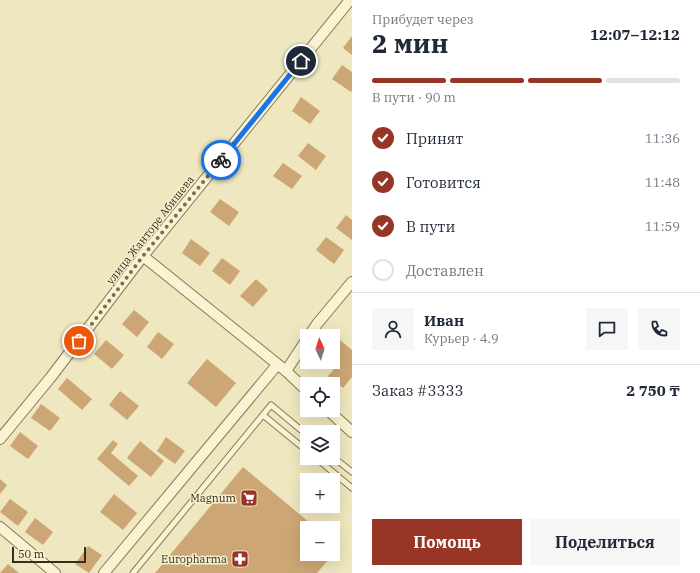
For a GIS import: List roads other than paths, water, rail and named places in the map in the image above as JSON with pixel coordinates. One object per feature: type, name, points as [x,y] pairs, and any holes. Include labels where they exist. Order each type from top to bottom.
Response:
[{"type":"street","name":"улица Жанторе Абишева","points":[[0,439],[51,377],[143,256],[350,0]]},
{"type":"street","points":[[143,256],[300,385]]},
{"type":"street","points":[[314,329],[352,282]]},
{"type":"street","points":[[104,573],[300,347]]},
{"type":"street","points":[[336,417],[352,432]]},
{"type":"street","points":[[0,527],[55,573]]},
{"type":"lane","points":[[134,573],[271,405],[300,429]]},
{"type":"lane","points":[[263,415],[300,445]]},
{"type":"lane","points":[[340,463],[352,472]]},
{"type":"lane","points":[[324,465],[352,488]]},
{"type":"place","name":"Magnum","points":[[249,498]]},
{"type":"place","name":"Europharma","points":[[240,559]]}]
